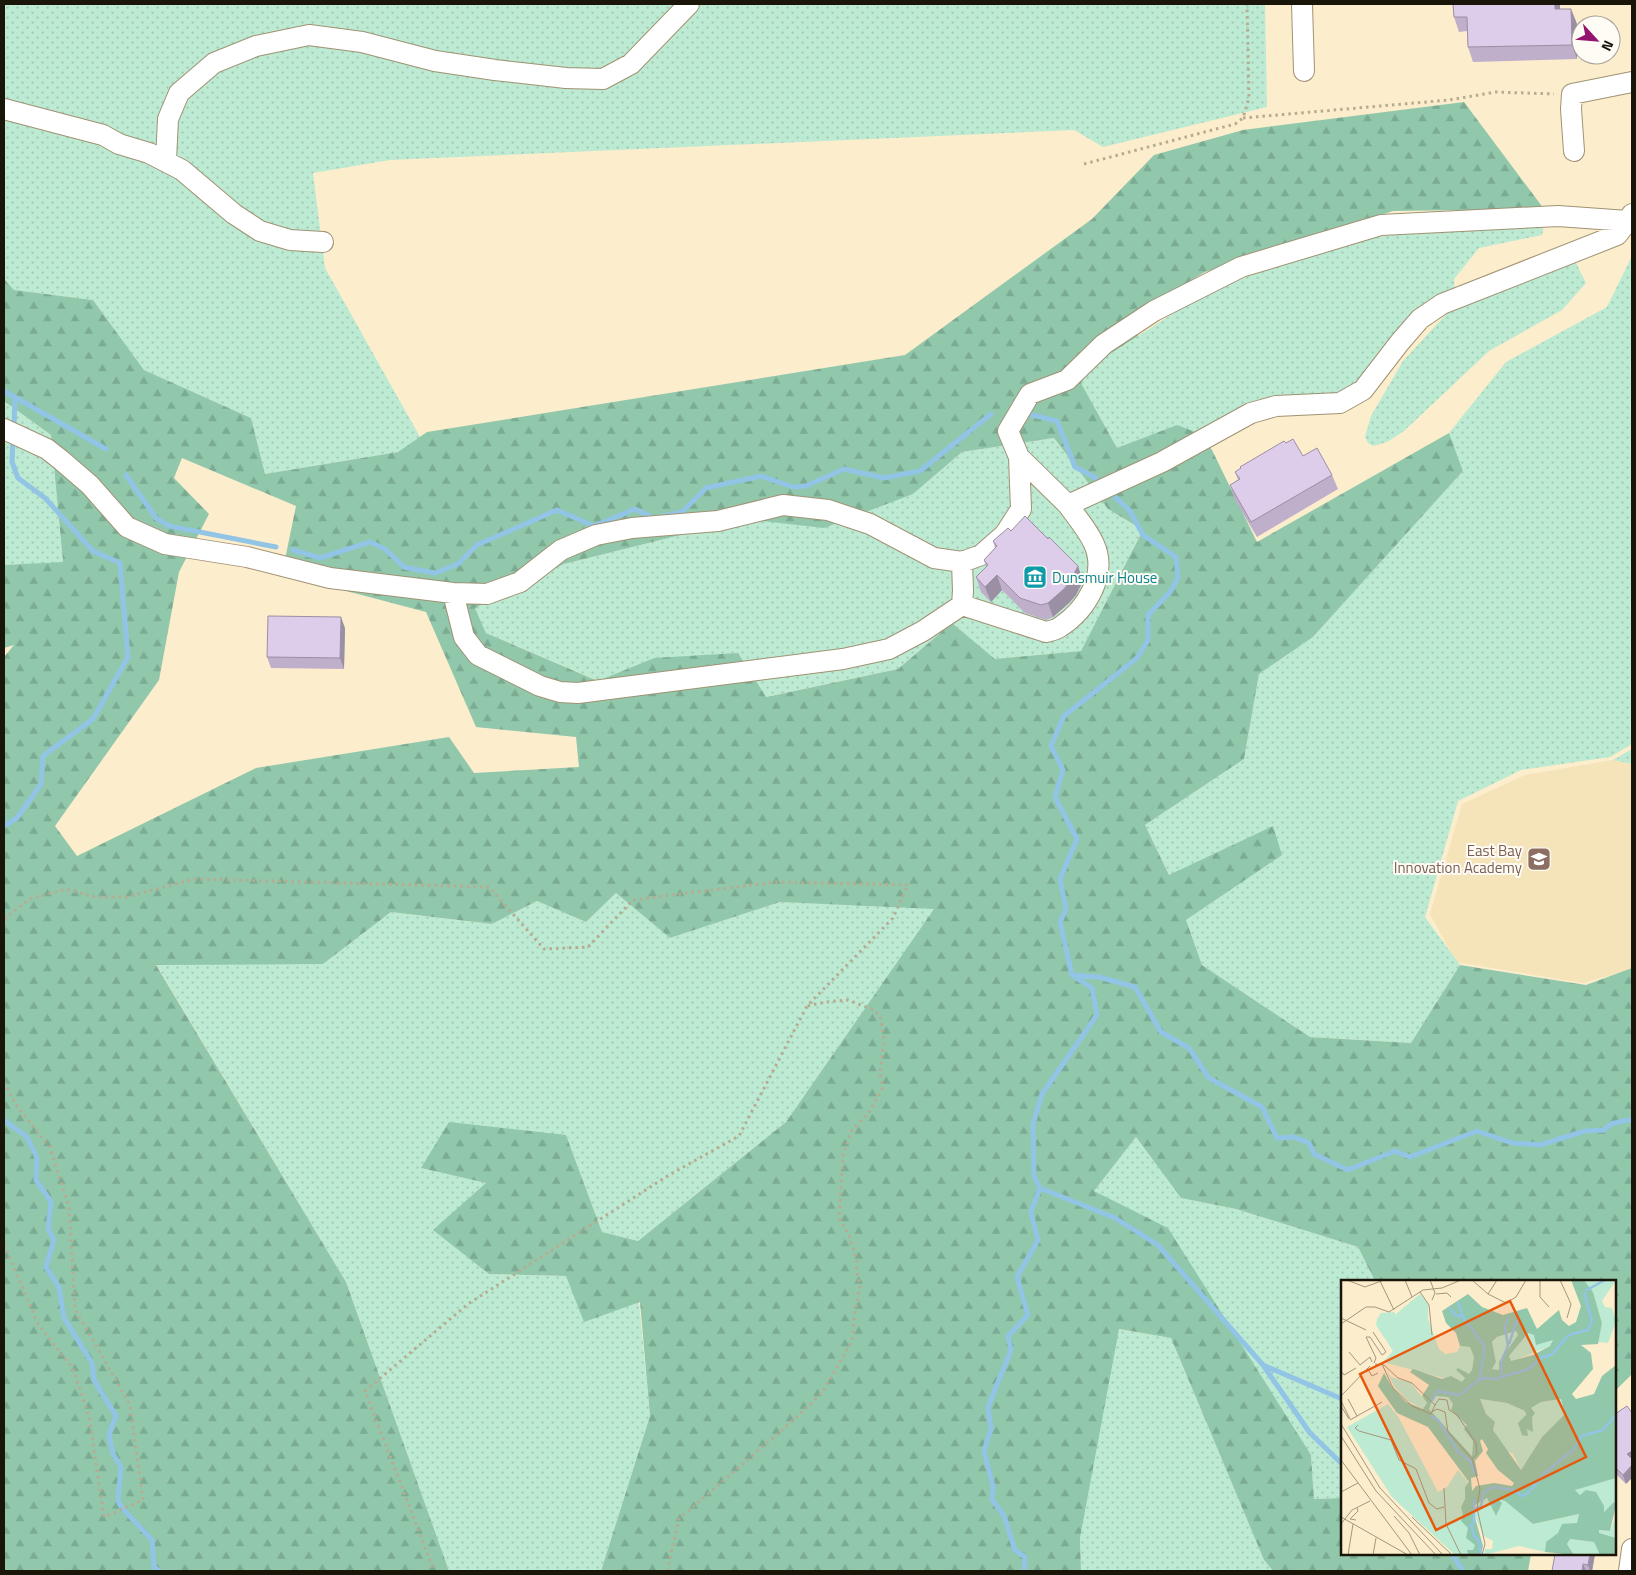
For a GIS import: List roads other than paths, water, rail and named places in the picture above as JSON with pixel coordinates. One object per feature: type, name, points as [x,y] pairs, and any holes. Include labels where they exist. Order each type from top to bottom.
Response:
[{"type":"street","points":[[166,160],[168,119],[179,93],[214,63],[256,46],[309,35],[362,42],[435,61],[495,70],[566,78],[603,79],[631,64],[689,4]]},
{"type":"street","points":[[1302,4],[1304,71]]},
{"type":"street","points":[[1574,151],[1571,109],[1572,94],[1632,82]]},
{"type":"street","points":[[4,109],[103,135],[119,144],[166,160],[182,170],[234,214],[260,231],[290,240],[323,242]]},
{"type":"street","points":[[962,605],[1046,632],[1059,628],[1090,597],[1096,583],[1099,561],[1094,544],[1068,505],[1019,456],[1008,431],[1030,394],[1067,380],[1104,344],[1154,310],[1241,267],[1382,225],[1558,216],[1630,218]]},
{"type":"street","points":[[1068,505],[1162,462],[1251,413],[1276,406],[1340,403],[1362,390],[1420,319],[1442,304],[1617,235],[1630,218]]},
{"type":"street","points":[[10,431],[62,460],[90,485],[127,527],[165,544],[247,557],[330,578],[453,593],[486,594],[520,582],[561,550],[596,535],[632,528],[718,521],[783,506],[828,510],[870,524],[934,558],[962,562],[980,555],[1005,534],[1021,509],[1019,456]]},
{"type":"street","points":[[962,562],[962,605]]},
{"type":"street","points":[[453,593],[464,638],[478,656],[540,686],[560,692],[578,693],[843,659],[889,648],[923,631],[962,605]]},
{"type":"street","points":[[1629,1571],[1632,1549]]},
{"type":"waterway","points":[[4,391],[106,449]]},
{"type":"waterway","points":[[14,429],[15,397]]},
{"type":"waterway","points":[[293,550],[320,558],[370,542],[385,549],[404,567],[435,573],[458,564],[477,545],[557,510],[594,526],[635,509],[654,518],[682,512],[706,488],[761,476],[793,487],[806,486],[844,469],[884,478],[920,471],[991,414]]},
{"type":"waterway","points":[[1032,415],[1057,421],[1075,467],[1096,478]]},
{"type":"waterway","points":[[4,826],[17,818],[41,784],[43,756],[93,719],[128,657],[120,563],[93,551],[45,498],[18,478],[12,462],[13,438]]},
{"type":"waterway","points":[[126,475],[156,518],[169,526],[276,547]]},
{"type":"waterway","points":[[1024,1571],[1025,1557],[1015,1550],[1004,1516],[992,1499],[993,1486],[984,1451],[991,1429],[988,1407],[1011,1350],[1008,1336],[1028,1315],[1017,1277],[1038,1240],[1031,1212],[1040,1188],[1034,1176],[1033,1124],[1042,1094],[1097,1015],[1092,988],[1072,975],[1060,922],[1066,909],[1060,879],[1077,839],[1055,797],[1063,770],[1051,746],[1064,716],[1137,658],[1148,640],[1148,615],[1170,592],[1178,578],[1176,557],[1143,535],[1130,511],[1111,493]]},
{"type":"waterway","points":[[1072,975],[1099,977],[1135,987],[1161,1032],[1189,1048],[1209,1078],[1262,1107],[1277,1138],[1294,1137],[1309,1143],[1314,1154],[1348,1170],[1395,1151],[1410,1157],[1477,1131],[1512,1143],[1540,1145],[1585,1131],[1604,1130],[1611,1124],[1632,1119]]},
{"type":"waterway","points":[[4,1120],[27,1137],[37,1158],[36,1180],[51,1202],[48,1229],[54,1240],[46,1267],[59,1287],[64,1318],[92,1363],[94,1380],[116,1416],[109,1435],[113,1454],[121,1467],[118,1501],[122,1508],[152,1540],[154,1567],[159,1571]]},
{"type":"waterway","points":[[1040,1188],[1115,1218],[1158,1245],[1263,1365],[1341,1399]]},
{"type":"waterway","points":[[1263,1365],[1310,1433],[1341,1463]]},
{"type":"waterway","points":[[1453,1555],[1463,1571]]},
{"type":"place","name":"Dunsmuir House","points":[[1035,577]]},
{"type":"place","name":"East Bay Innovation Academy","points":[[1539,859]]}]
